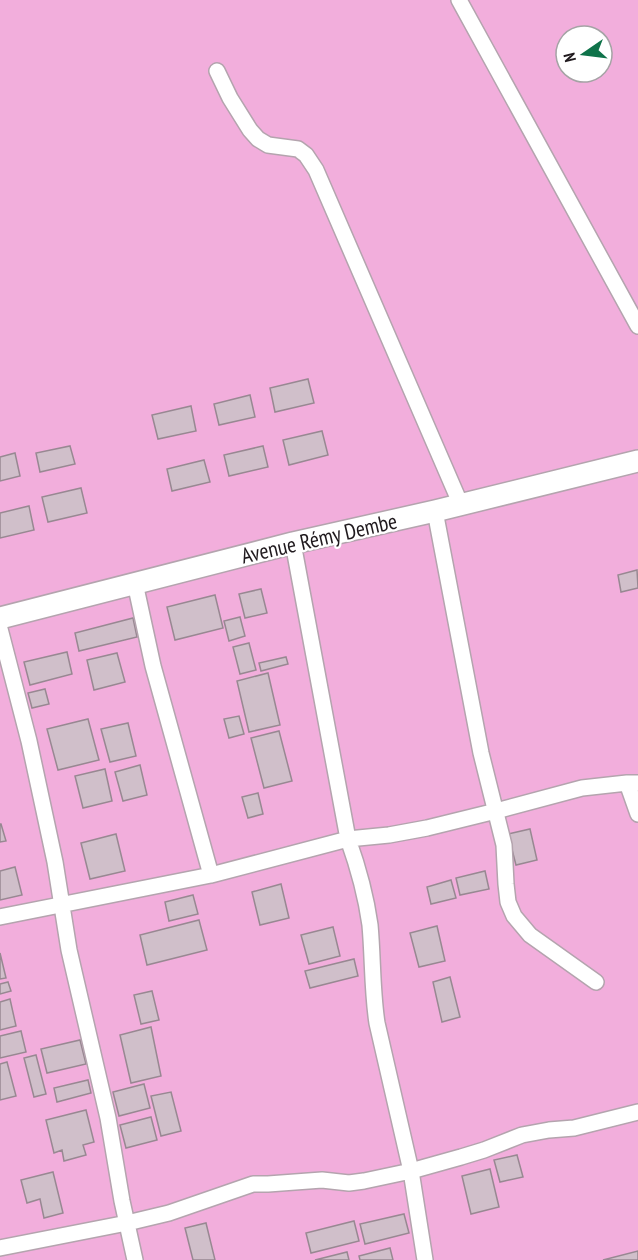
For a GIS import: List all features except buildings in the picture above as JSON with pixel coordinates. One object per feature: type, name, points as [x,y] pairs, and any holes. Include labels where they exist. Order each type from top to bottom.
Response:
[{"type":"street","points":[[459,0],[638,326]]},
{"type":"street","points":[[218,71],[230,98],[258,139],[268,145],[298,149],[306,155],[316,170],[461,505]]},
{"type":"street","name":"Avenue Rémy Dembe","points":[[0,618],[293,543],[461,505],[638,461]]},
{"type":"street","points":[[435,511],[481,753],[504,845],[508,902],[514,916],[530,935],[597,981]]},
{"type":"street","points":[[293,543],[348,839],[360,871],[369,925],[373,1001],[411,1171],[425,1260]]},
{"type":"street","points":[[135,583],[153,666],[211,875]]},
{"type":"street","points":[[0,629],[29,741],[55,862],[69,950],[108,1118],[135,1260]]},
{"type":"street","points":[[0,917],[211,875],[348,839],[427,828],[582,788],[632,783],[638,814]]},
{"type":"street","points":[[0,1248],[170,1213],[253,1184],[322,1180],[349,1183],[411,1171],[484,1150],[522,1135],[574,1128],[638,1112]]},
{"type":"shaded area","points":[[0,0],[638,0],[638,1260],[0,1260]]}]
